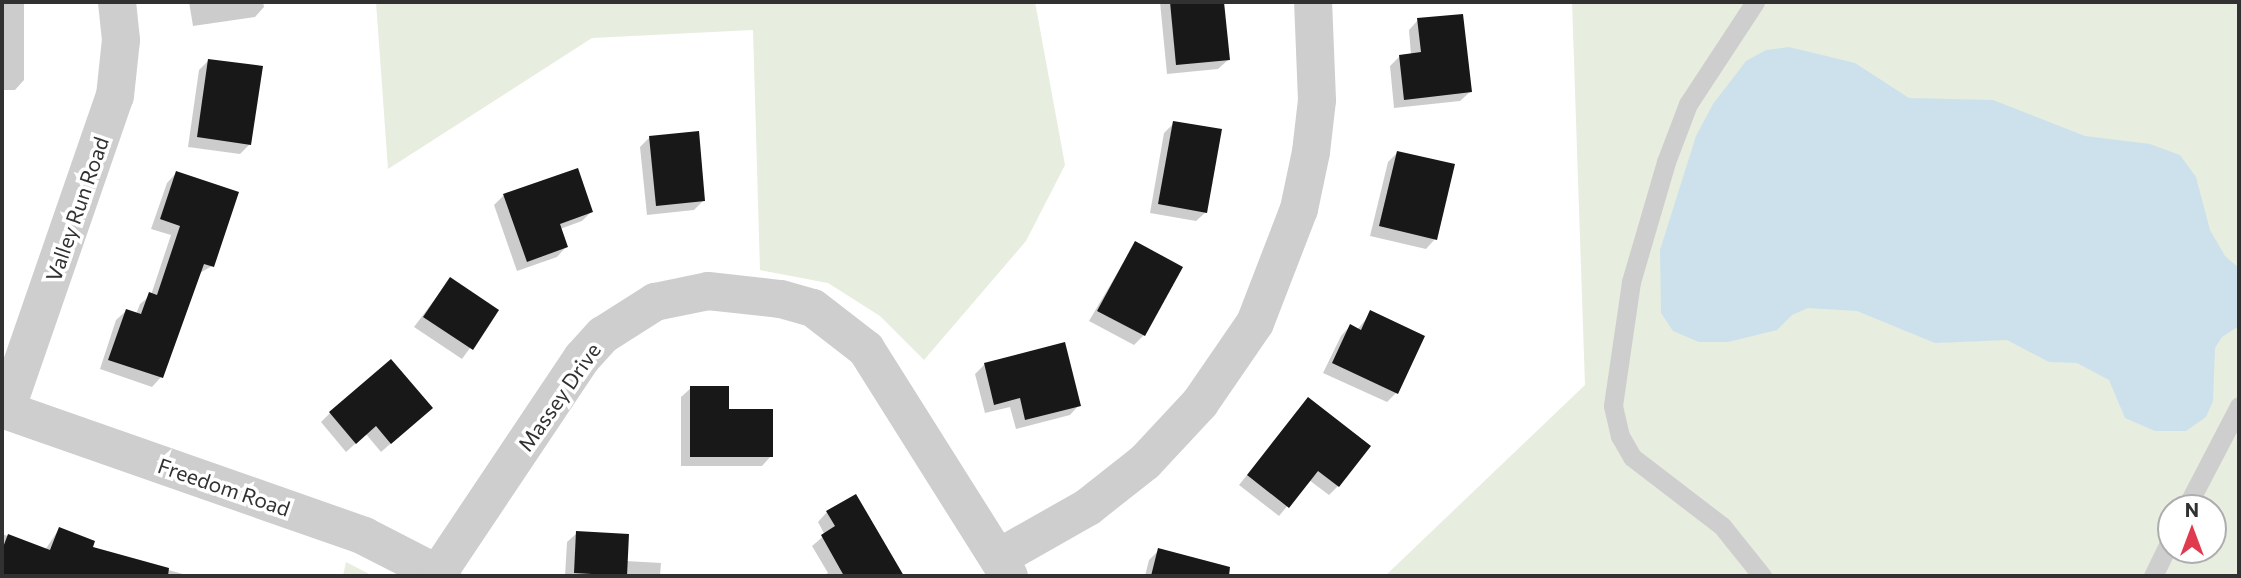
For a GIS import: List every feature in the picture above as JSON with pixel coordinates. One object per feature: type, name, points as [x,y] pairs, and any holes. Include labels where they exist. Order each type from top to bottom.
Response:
[{"type":"street","name":"Valley Run Road","points":[[4,410],[115,96],[121,40],[117,2]]},
{"type":"street","points":[[1004,567],[1145,462],[1200,403],[1255,323],[1298,209],[1311,152],[1317,100],[1313,2]]},
{"type":"street","name":"Massey Drive","points":[[440,575],[582,358],[603,335],[655,302],[708,291],[781,299],[813,308],[858,341],[890,380],[1004,567]]},
{"type":"street","name":"Freedom Road","points":[[4,410],[364,536],[440,575]]},
{"type":"lane","points":[[1755,2],[1688,104],[1667,162],[1631,282],[1613,406],[1620,436],[1632,457],[1723,526],[1762,576]]},
{"type":"lane","points":[[2193,494],[2239,406]]},
{"type":"shaded area","points":[[376,2],[1035,2],[1065,165],[1026,241],[924,360],[880,316],[828,283],[760,270],[753,30],[592,38],[388,169]]},
{"type":"shaded area","points":[[1572,2],[2239,2],[2239,576],[1385,576],[1585,385]]},
{"type":"shaded area","points":[[346,562],[373,576],[343,576]]},
{"type":"water","points":[[1789,47],[1855,63],[1909,98],[1993,100],[2085,136],[2150,144],[2180,155],[2196,177],[2210,230],[2225,256],[2239,268],[2239,326],[2222,337],[2215,348],[2213,401],[2206,417],[2186,431],[2155,431],[2125,418],[2109,380],[2077,363],[2049,362],[2007,340],[1935,343],[1857,311],[1808,308],[1792,315],[1777,330],[1728,342],[1699,342],[1673,331],[1661,313],[1660,250],[1696,136],[1713,104],[1746,61],[1766,50]]},
{"type":"building","points":[[1170,2],[1224,2],[1230,60],[1176,65]]},
{"type":"building","points":[[1463,14],[1472,92],[1404,100],[1399,55],[1421,52],[1417,18]]},
{"type":"building","points":[[208,59],[263,66],[251,145],[197,137]]},
{"type":"building","points":[[1173,121],[1222,129],[1207,213],[1158,204]]},
{"type":"building","points":[[699,131],[705,201],[656,206],[649,136]]},
{"type":"building","points":[[1397,151],[1455,164],[1437,240],[1379,226]]},
{"type":"building","points":[[578,168],[593,212],[560,224],[568,247],[527,262],[503,194]]},
{"type":"building","points":[[176,171],[239,192],[214,267],[204,264],[163,378],[108,360],[126,309],[141,314],[149,292],[157,295],[180,226],[160,219]]},
{"type":"building","points":[[1135,241],[1183,267],[1145,336],[1097,311]]},
{"type":"building","points":[[450,277],[499,310],[473,350],[423,317]]},
{"type":"building","points":[[1370,310],[1425,336],[1398,394],[1332,363],[1350,324],[1361,330]]},
{"type":"building","points":[[1065,342],[1081,406],[1025,420],[1020,398],[994,405],[984,363]]},
{"type":"building","points":[[391,359],[433,408],[391,444],[376,426],[356,444],[329,412]]},
{"type":"building","points":[[690,386],[729,386],[729,409],[773,409],[773,457],[690,457]]},
{"type":"building","points":[[1308,397],[1371,446],[1339,487],[1318,471],[1289,508],[1247,475]]},
{"type":"building","points":[[856,494],[904,576],[844,576],[821,535],[835,526],[826,511]]},
{"type":"building","points":[[59,527],[95,541],[93,547],[169,568],[168,576],[2,576],[2,550],[8,534],[50,550]]},
{"type":"building","points":[[576,531],[629,534],[627,576],[574,573]]},
{"type":"building","points":[[1158,548],[1230,567],[1229,576],[1151,576]]}]
